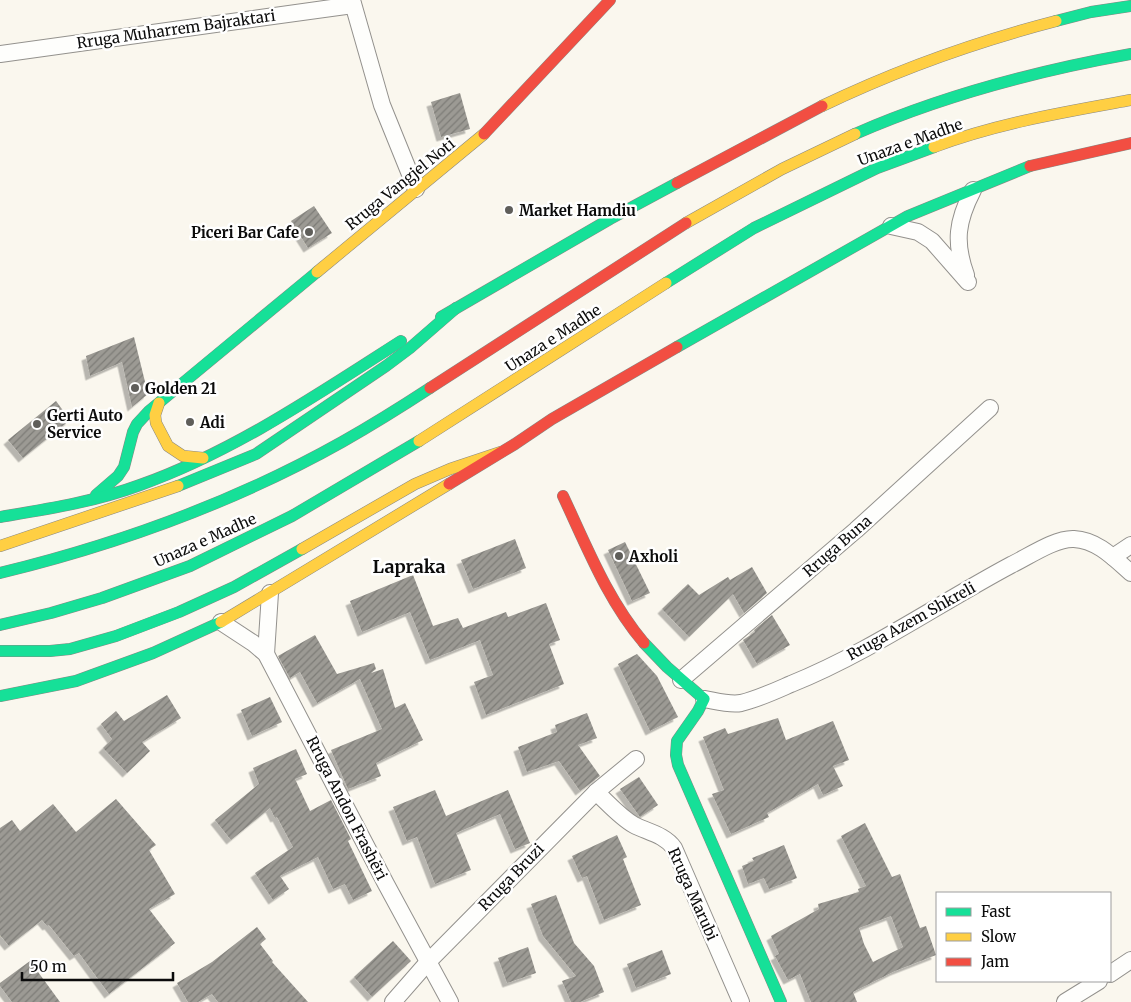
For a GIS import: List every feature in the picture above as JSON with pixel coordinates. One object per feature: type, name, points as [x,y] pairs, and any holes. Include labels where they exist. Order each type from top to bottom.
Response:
[{"type":"main road","name":"Rruga Vangjel Noti","points":[[90,500],[109,485],[124,467],[132,432],[149,411],[416,189],[480,139],[610,0]]},
{"type":"main road","points":[[0,517],[55,509],[90,500],[140,484],[186,466],[287,412],[456,308],[610,219],[849,93],[923,62],[1014,32],[1091,12],[1131,6]]},
{"type":"main road","name":"Unaza e Madhe","points":[[0,573],[97,548],[170,523],[228,499],[331,448],[496,346],[641,251],[738,193],[832,144],[905,113],[972,89],[1074,64],[1131,54]]},
{"type":"main road","name":"Unaza e Madhe","points":[[0,625],[102,598],[190,566],[292,516],[417,442],[754,228],[877,168],[958,138],[1050,115],[1131,100]]},
{"type":"main road","points":[[0,696],[76,681],[153,653],[221,622],[552,419],[908,216],[1030,166],[1117,145],[1131,144]]},
{"type":"main road","points":[[0,546],[200,478],[256,454],[386,366],[415,344],[456,308]]},
{"type":"main road","points":[[159,403],[155,414],[155,421],[165,442],[172,451],[187,459],[202,458]]},
{"type":"main road","points":[[0,651],[70,649],[116,636],[179,612],[227,590],[319,540],[415,484],[500,452]]},
{"type":"main road","points":[[563,496],[595,565],[616,604],[641,639],[681,680],[704,699],[698,713],[680,733],[676,742],[675,753],[678,764],[781,1002]]},
{"type":"main road","points":[[115,528],[170,523]]},
{"type":"main road","points":[[184,580],[218,561],[239,543]]},
{"type":"main road","points":[[0,555],[28,548]]},
{"type":"main road","points":[[0,642],[15,639]]},
{"type":"street","points":[[352,2],[382,105],[416,189]]},
{"type":"street","name":"Rruga Muharrem Bajraktari","points":[[0,54],[352,2]]},
{"type":"street","points":[[891,226],[918,232],[932,241],[968,282],[960,260],[957,242],[960,222],[973,190]]},
{"type":"street","name":"Rruga Buna","points":[[681,680],[856,530],[990,408]]},
{"type":"street","name":"Rruga Azem Shkreli","points":[[704,699],[722,703],[740,703],[822,672],[1054,543],[1072,539],[1090,542],[1113,557],[1131,573]]},
{"type":"street","points":[[1113,557],[1131,545]]},
{"type":"street","points":[[266,654],[270,593]]},
{"type":"street","name":"Rruga Andon Frashëri","points":[[221,622],[266,654],[450,1002]]},
{"type":"street","name":"Rruga Bruzi","points":[[393,1002],[428,962],[596,792],[636,759]]},
{"type":"street","name":"Rruga Marubi","points":[[596,792],[633,824],[670,842],[740,1002]]},
{"type":"street","points":[[1111,973],[1131,960]]},
{"type":"street","points":[[1065,1002],[1097,982]]},
{"type":"building","points":[[460,93],[470,129],[441,137],[431,102]]},
{"type":"building","points":[[314,206],[332,233],[308,248],[291,221]]},
{"type":"building","points":[[134,337],[148,394],[132,407],[122,362],[90,376],[86,356]]},
{"type":"building","points":[[56,401],[70,420],[23,458],[8,440]]},
{"type":"building","points":[[515,539],[526,568],[473,589],[461,560]]},
{"type":"building","points":[[625,542],[650,593],[632,601],[608,550]]},
{"type":"building","points":[[752,567],[767,593],[744,613],[733,594],[689,637],[662,609],[688,584],[699,595],[728,577],[730,580]]},
{"type":"building","points":[[413,575],[433,626],[458,618],[463,628],[506,612],[508,617],[546,603],[560,640],[549,644],[564,684],[486,715],[474,682],[493,675],[480,640],[430,660],[410,612],[362,632],[350,601]]},
{"type":"building","points":[[772,615],[790,645],[757,664],[743,640],[755,632],[754,630]]},
{"type":"building","points":[[315,635],[337,674],[374,663],[376,669],[371,673],[383,669],[395,708],[405,703],[423,740],[376,763],[381,776],[348,789],[331,750],[382,729],[360,679],[317,703],[300,672],[290,678],[278,656]]},
{"type":"building","points":[[637,654],[657,676],[678,717],[650,731],[618,664]]},
{"type":"building","points":[[167,695],[181,718],[142,742],[150,751],[127,773],[103,748],[112,739],[101,724],[116,711],[124,721]]},
{"type":"building","points":[[270,697],[282,722],[252,736],[241,710]]},
{"type":"building","points":[[587,713],[597,738],[578,745],[600,776],[580,791],[559,761],[527,772],[518,747],[557,732],[555,725]]},
{"type":"building","points":[[778,718],[786,740],[833,721],[849,760],[833,766],[843,786],[823,795],[818,784],[767,813],[769,817],[731,834],[712,794],[724,790],[703,737],[725,728],[728,734]]},
{"type":"building","points":[[296,749],[307,774],[295,779],[310,811],[331,800],[351,839],[348,841],[372,891],[353,900],[345,884],[333,889],[318,857],[280,876],[289,889],[273,900],[255,873],[293,847],[277,817],[275,818],[270,808],[231,840],[215,820],[259,784],[253,768]]},
{"type":"building","points":[[639,777],[658,805],[640,817],[620,789]]},
{"type":"building","points":[[435,790],[446,816],[508,790],[530,843],[515,849],[500,814],[456,833],[471,870],[435,884],[417,837],[407,841],[393,807]]},
{"type":"building","points":[[116,799],[156,845],[149,850],[175,894],[149,909],[175,943],[109,994],[79,953],[74,956],[49,925],[47,926],[42,920],[9,946],[0,935],[0,828],[12,820],[20,831],[53,804],[76,832]]},
{"type":"building","points":[[865,823],[892,877],[900,874],[920,928],[926,926],[936,955],[895,971],[853,992],[857,1002],[811,1002],[800,974],[788,980],[775,956],[779,954],[771,936],[819,909],[818,904],[859,892],[858,889],[866,886],[841,836]],"holes":[[[891,916],[903,947],[873,962],[859,928]]]},
{"type":"building","points":[[617,835],[627,857],[623,859],[641,905],[604,920],[587,876],[582,878],[572,856]]},
{"type":"building","points":[[784,845],[797,878],[769,889],[764,878],[748,884],[742,866],[754,861],[752,858]]},
{"type":"building","points":[[556,895],[574,943],[594,966],[604,992],[580,1002],[571,1002],[562,981],[576,976],[543,936],[531,904]]},
{"type":"building","points":[[257,927],[266,939],[260,944],[272,962],[308,1002],[218,1002],[212,994],[198,1002],[188,1002],[177,983],[212,962]]},
{"type":"building","points":[[393,941],[411,961],[372,997],[354,977]]},
{"type":"building","points":[[528,947],[536,973],[507,983],[498,958]]},
{"type":"building","points":[[662,950],[671,974],[636,988],[627,964]]},
{"type":"building","points":[[30,961],[60,1002],[12,1002],[0,986],[0,983]]},
{"type":"traffic: fast","points":[[1056,21],[1091,12],[1131,6]]},
{"type":"traffic: fast","points":[[855,134],[922,107],[956,96],[1025,76],[1131,54]]},
{"type":"traffic: fast","points":[[666,283],[754,228],[877,168],[934,147]]},
{"type":"traffic: fast","points":[[677,347],[908,216],[1030,166]]},
{"type":"traffic: fast","points":[[441,317],[610,219],[677,183]]},
{"type":"traffic: fast","points":[[96,495],[118,476],[124,467],[133,432],[137,424],[149,411],[317,272]]},
{"type":"traffic: fast","points":[[178,486],[256,454],[386,366],[456,308]]},
{"type":"traffic: fast","points":[[0,517],[105,496],[175,472],[274,421],[401,341]]},
{"type":"traffic: fast","points":[[0,573],[44,562],[132,535],[260,484],[342,442],[430,388]]},
{"type":"traffic: fast","points":[[0,625],[102,598],[190,566],[292,516],[419,441]]},
{"type":"traffic: fast","points":[[0,651],[70,649],[116,636],[179,612],[234,587],[302,549]]},
{"type":"traffic: fast","points":[[0,696],[76,681],[153,653],[221,622]]},
{"type":"traffic: fast","points":[[644,643],[667,667],[704,699],[677,741],[676,755],[678,765],[781,1002]]},
{"type":"traffic: slow","points":[[822,106],[879,80],[937,58],[996,38],[1056,21]]},
{"type":"traffic: slow","points":[[934,147],[1007,125],[1131,100]]},
{"type":"traffic: slow","points":[[317,272],[484,134]]},
{"type":"traffic: slow","points":[[686,223],[782,169],[855,134]]},
{"type":"traffic: slow","points":[[419,441],[666,283]]},
{"type":"traffic: slow","points":[[159,403],[155,415],[156,423],[168,446],[183,456],[203,458]]},
{"type":"traffic: slow","points":[[302,549],[415,484],[450,469],[501,452]]},
{"type":"traffic: slow","points":[[221,622],[449,484]]},
{"type":"traffic: slow","points":[[0,546],[178,486]]},
{"type":"traffic: jam","points":[[484,134],[610,0]]},
{"type":"traffic: jam","points":[[677,183],[822,106]]},
{"type":"traffic: jam","points":[[1030,166],[1131,143]]},
{"type":"traffic: jam","points":[[430,388],[686,223]]},
{"type":"traffic: jam","points":[[449,484],[552,419],[677,347]]},
{"type":"traffic: jam","points":[[563,496],[608,591],[644,643]]},
{"type":"place","name":"Market Hamdiu","points":[[509,210]]},
{"type":"place","name":"Piceri Bar Cafe","points":[[309,232]]},
{"type":"place","name":"Golden 21","points":[[135,388]]},
{"type":"place","name":"Adi","points":[[190,422]]},
{"type":"place","name":"Gerti Auto Service","points":[[37,424]]},
{"type":"place","name":"Axholi","points":[[619,556]]},
{"type":"district","name":"Lapraka","points":[[409,566]]}]
